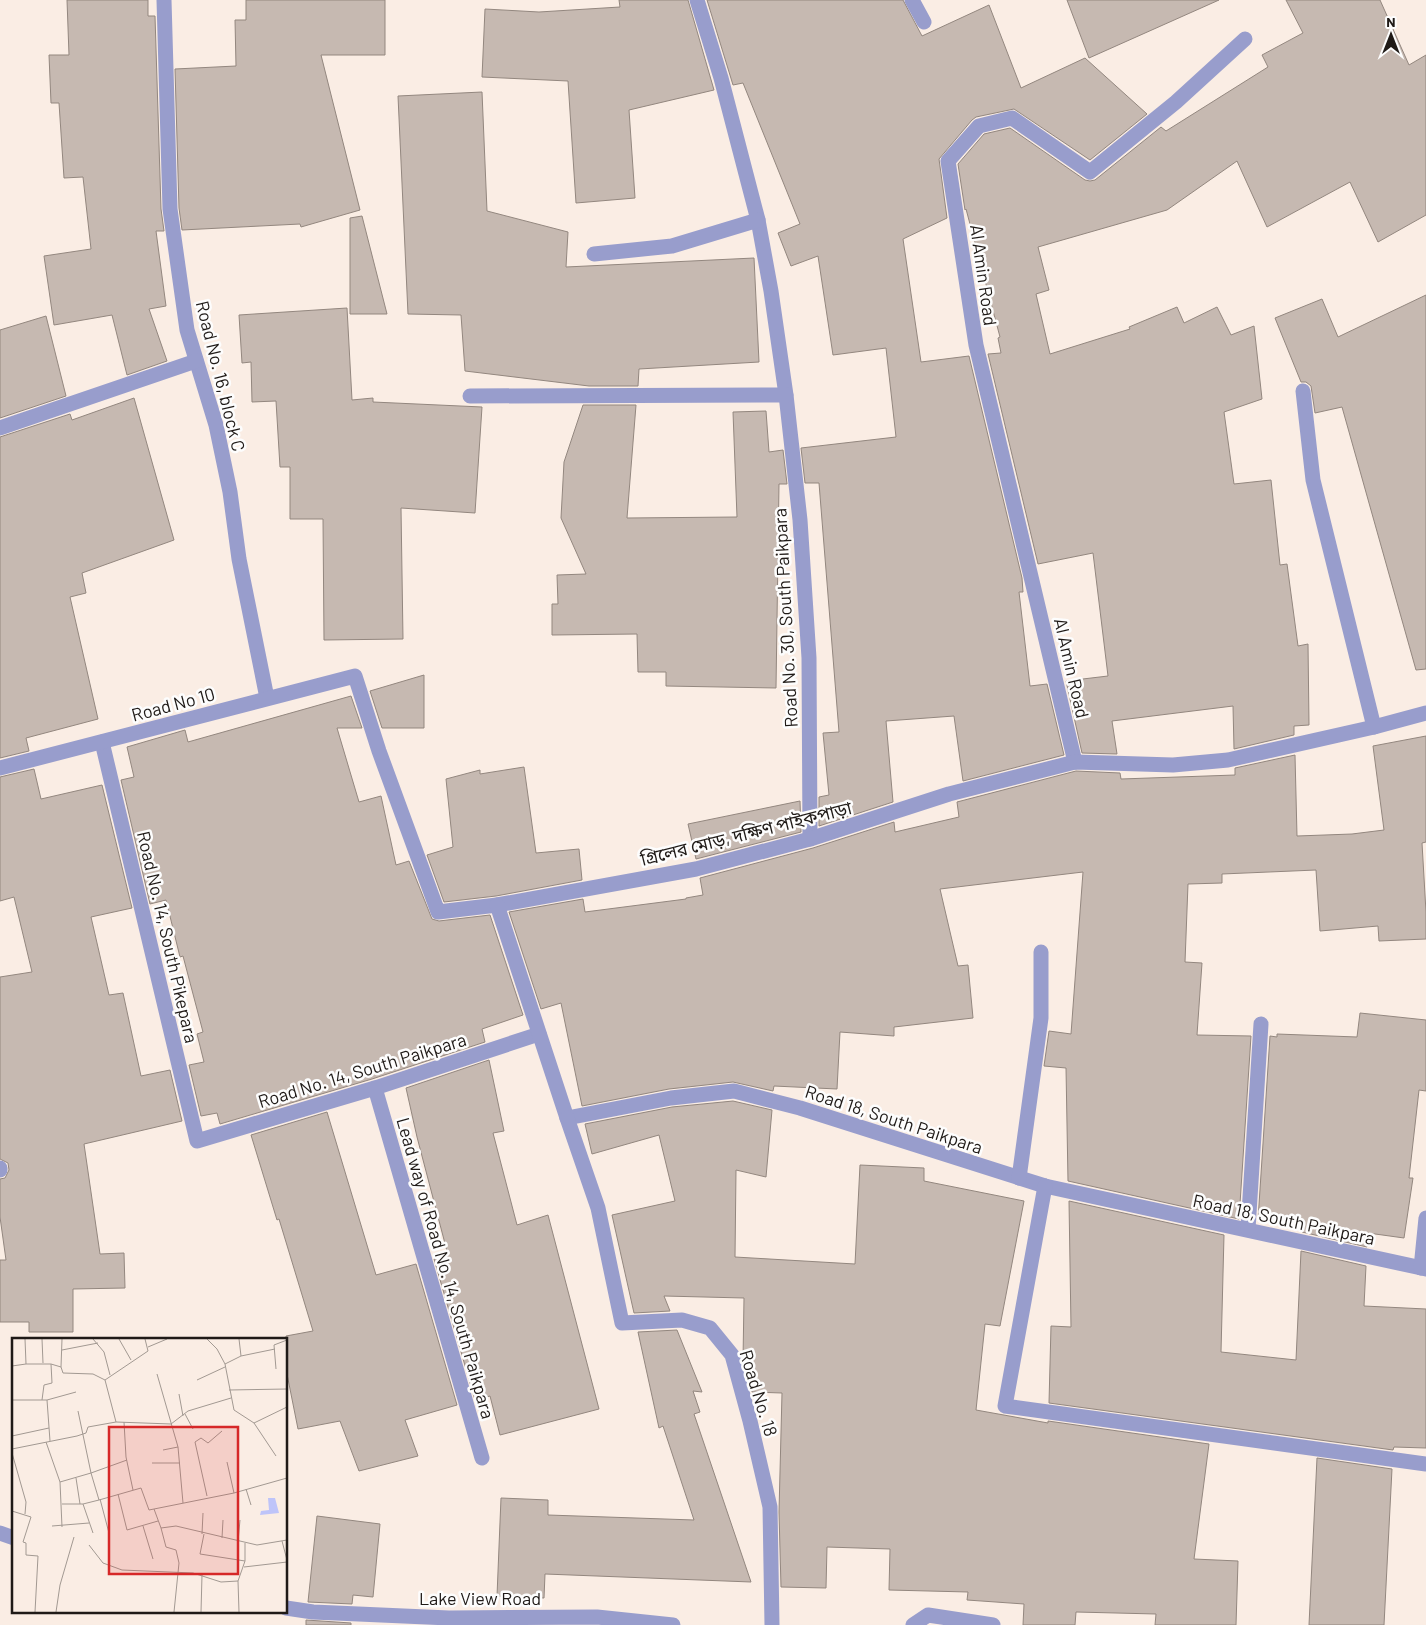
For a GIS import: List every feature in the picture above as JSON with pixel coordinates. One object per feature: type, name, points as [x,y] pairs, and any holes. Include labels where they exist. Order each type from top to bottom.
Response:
[{"type":"street","name":"Road No. 16, block C","points":[[164,0],[170,209],[187,330],[216,425],[226,473],[239,559],[267,698]]},
{"type":"street","name":"Road No. 30, South Paikpara","points":[[696,0],[721,78],[758,220],[771,291],[786,395],[800,520],[808,648],[810,839]]},
{"type":"street","points":[[912,0],[924,22]]},
{"type":"street","name":"Al Amin Road","points":[[1075,762],[976,345],[948,161],[979,126],[1012,118],[1090,172],[1176,102],[1245,39]]},
{"type":"street","points":[[594,254],[672,246],[758,220]]},
{"type":"street","points":[[0,428],[196,361]]},
{"type":"street","points":[[1303,391],[1313,480],[1374,728]]},
{"type":"street","points":[[470,396],[786,395]]},
{"type":"street","name":"গ্রিলের মোড়, দক্ষিণ পাইকপাড়া","points":[[355,676],[379,751],[438,912],[497,905],[696,869],[810,839],[949,794],[1075,762],[1173,765],[1228,760],[1374,728],[1426,713]]},
{"type":"street","name":"Road No 10","points":[[0,768],[355,676]]},
{"type":"street","name":"Road No. 14, South Pikepara","points":[[102,742],[197,1141]]},
{"type":"street","points":[[497,905],[567,1118]]},
{"type":"street","points":[[1019,1178],[1041,1018],[1041,952]]},
{"type":"street","points":[[1248,1230],[1260,1024]]},
{"type":"street","name":"Road No. 14, South Paikpara","points":[[197,1141],[375,1088],[538,1034]]},
{"type":"street","name":"Lead way of Road No. 14, South Paikpara","points":[[375,1088],[482,1458]]},
{"type":"street","name":"Road 18, South Paikpara","points":[[567,1118],[671,1098],[734,1092],[800,1108],[1045,1186],[1424,1268]]},
{"type":"street","name":"Road No. 18","points":[[567,1118],[598,1208],[622,1323],[682,1320],[710,1328],[732,1355],[750,1420],[770,1507],[772,1625]]},
{"type":"street","points":[[1045,1186],[1005,1406],[1426,1464]]},
{"type":"street","points":[[1424,1268],[1426,1218]]},
{"type":"street","points":[[0,1533],[12,1537]]},
{"type":"street","name":"Lake View Road","points":[[288,1608],[313,1612],[449,1618],[597,1617],[674,1625]]},
{"type":"street","points":[[913,1625],[928,1615],[993,1625]]},
{"type":"building","points":[[67,0],[148,0],[148,16],[155,16],[161,209],[164,231],[156,231],[166,306],[149,309],[167,361],[127,375],[112,315],[54,325],[44,256],[91,249],[83,177],[64,178],[59,103],[51,103],[49,55],[69,55]]},
{"type":"building","points":[[246,0],[385,0],[385,55],[321,55],[360,210],[301,227],[300,224],[182,230],[179,208],[175,69],[236,66],[235,20],[246,20]]},
{"type":"building","points":[[619,0],[688,0],[714,90],[629,110],[635,198],[576,203],[568,81],[482,77],[485,9],[539,12],[620,7]]},
{"type":"building","points":[[707,0],[903,0],[922,36],[989,5],[1021,88],[1085,58],[1147,114],[1090,160],[1014,109],[976,117],[939,159],[947,218],[903,239],[921,362],[969,356],[1022,578],[1023,592],[1019,592],[1030,686],[1047,684],[1064,755],[963,781],[954,716],[886,721],[893,802],[819,826],[819,797],[829,795],[823,733],[839,732],[819,483],[805,483],[801,448],[896,437],[886,348],[833,355],[818,256],[791,266],[778,233],[800,224],[743,83],[733,85]]},
{"type":"building","points":[[1067,0],[1219,0],[1089,58]]},
{"type":"building","points":[[1286,0],[1380,0],[1409,65],[1426,55],[1426,215],[1378,242],[1350,182],[1267,227],[1237,161],[1167,210],[1038,247],[1049,290],[1036,294],[1050,354],[1130,329],[1129,327],[1177,307],[1184,323],[1217,307],[1231,335],[1254,326],[1262,399],[1224,412],[1234,484],[1271,480],[1280,565],[1287,564],[1298,646],[1308,644],[1309,725],[1294,726],[1294,735],[1234,749],[1233,706],[1112,721],[1117,754],[1082,753],[1066,681],[1108,676],[1093,553],[1038,564],[988,354],[1001,353],[998,338],[1000,337],[965,210],[958,164],[984,134],[1010,128],[1085,180],[1095,180],[1161,127],[1166,131],[1268,67],[1262,55],[1303,33]]},
{"type":"building","points":[[482,92],[487,211],[568,232],[566,267],[754,258],[759,362],[639,369],[638,386],[589,386],[465,371],[461,315],[408,314],[398,96]]},
{"type":"building","points":[[362,216],[387,314],[350,314],[350,218]]},
{"type":"building","points":[[1426,295],[1426,669],[1416,670],[1342,407],[1315,413],[1311,386],[1306,382],[1301,382],[1275,318],[1322,299],[1338,337]]},
{"type":"building","points":[[347,308],[352,400],[373,398],[373,402],[482,407],[475,513],[401,508],[403,639],[324,640],[323,519],[290,519],[290,467],[280,467],[276,401],[252,402],[251,362],[242,363],[239,315]]},
{"type":"building","points":[[46,316],[66,396],[0,418],[0,330]]},
{"type":"building","points":[[134,398],[174,540],[82,573],[86,593],[70,597],[98,719],[26,738],[29,751],[0,758],[0,437],[70,414],[72,420]]},
{"type":"building","points":[[583,405],[636,405],[627,518],[737,517],[733,412],[766,411],[769,452],[783,450],[787,484],[779,484],[776,688],[666,686],[666,672],[638,672],[637,634],[552,635],[552,604],[558,604],[557,575],[586,574],[561,518],[564,462]]},
{"type":"building","points":[[424,675],[424,728],[382,728],[370,691]]},
{"type":"building","points":[[351,696],[362,728],[337,728],[359,802],[381,796],[396,865],[409,861],[432,919],[439,921],[490,915],[523,1015],[482,1029],[485,1042],[372,1079],[220,1124],[217,1113],[201,1116],[189,1065],[204,1062],[197,1034],[203,1032],[183,956],[180,957],[166,900],[150,904],[121,780],[134,777],[127,747],[185,730],[188,742]]},
{"type":"building","points":[[1426,736],[1426,842],[1422,843],[1426,939],[1379,941],[1378,926],[1320,931],[1316,870],[1222,874],[1222,883],[1188,884],[1185,962],[1202,963],[1197,1035],[1251,1036],[1239,1219],[1068,1181],[1066,1068],[1044,1066],[1049,1031],[1071,1034],[1083,872],[940,889],[958,966],[968,965],[973,1018],[894,1027],[894,1036],[840,1032],[837,1089],[774,1086],[773,1091],[733,1082],[669,1089],[582,1106],[561,1003],[541,1009],[509,912],[583,899],[585,912],[686,899],[703,895],[700,878],[813,848],[894,822],[895,832],[959,817],[957,802],[1076,771],[1120,773],[1121,779],[1235,775],[1235,768],[1295,755],[1297,836],[1352,834],[1384,830],[1373,746]]},
{"type":"building","points":[[524,767],[536,853],[579,849],[582,880],[496,896],[444,902],[427,855],[453,847],[446,779],[480,770],[480,774]]},
{"type":"building","points":[[34,769],[41,799],[102,785],[132,908],[91,917],[109,995],[123,993],[141,1076],[170,1070],[182,1121],[84,1144],[100,1254],[124,1253],[125,1288],[73,1289],[73,1332],[29,1332],[29,1322],[0,1322],[0,1260],[6,1260],[0,1217],[0,1179],[5,1178],[9,1170],[8,1163],[0,1159],[0,977],[32,972],[14,897],[0,901],[0,777]]},
{"type":"building","points":[[800,801],[801,832],[696,859],[688,824]]},
{"type":"building","points":[[1360,1013],[1426,1020],[1426,1091],[1419,1090],[1409,1178],[1413,1178],[1404,1238],[1368,1233],[1367,1247],[1302,1232],[1303,1222],[1258,1220],[1270,1036],[1277,1037],[1277,1034],[1357,1037]]},
{"type":"building","points":[[489,1060],[504,1131],[493,1133],[517,1225],[548,1215],[599,1409],[500,1435],[490,1396],[475,1400],[434,1259],[448,1255],[406,1088]]},
{"type":"building","points":[[733,1101],[772,1110],[766,1177],[736,1170],[735,1257],[855,1264],[860,1165],[924,1168],[924,1181],[1024,1201],[1000,1326],[985,1324],[976,1410],[1048,1423],[1048,1421],[1209,1444],[1194,1559],[1238,1561],[1236,1625],[1155,1625],[1156,1614],[1076,1612],[1075,1625],[1023,1625],[1024,1604],[967,1600],[968,1592],[889,1590],[890,1549],[827,1547],[826,1588],[781,1587],[779,1512],[782,1393],[752,1392],[743,1360],[744,1298],[664,1296],[670,1311],[634,1313],[612,1215],[675,1201],[659,1135],[592,1154],[585,1124],[672,1107]]},
{"type":"building","points":[[327,1112],[376,1275],[416,1264],[457,1405],[405,1420],[418,1456],[359,1471],[340,1421],[298,1429],[288,1379],[288,1338],[286,1336],[313,1331],[251,1135]]},
{"type":"building","points":[[1069,1201],[1224,1235],[1221,1352],[1296,1360],[1301,1251],[1366,1266],[1364,1306],[1426,1309],[1426,1448],[1394,1447],[1393,1450],[1049,1403],[1051,1326],[1071,1327]]},
{"type":"building","points":[[677,1330],[702,1392],[693,1391],[700,1412],[694,1414],[751,1582],[545,1574],[544,1598],[497,1596],[501,1498],[548,1500],[548,1515],[694,1520],[663,1426],[659,1428],[638,1332]]},
{"type":"building","points":[[1317,1458],[1392,1469],[1384,1625],[1309,1625]]},
{"type":"building","points":[[317,1516],[380,1524],[373,1597],[353,1595],[352,1604],[308,1602]]},
{"type":"building","points":[[306,1620],[351,1623],[351,1625],[306,1625]]}]
